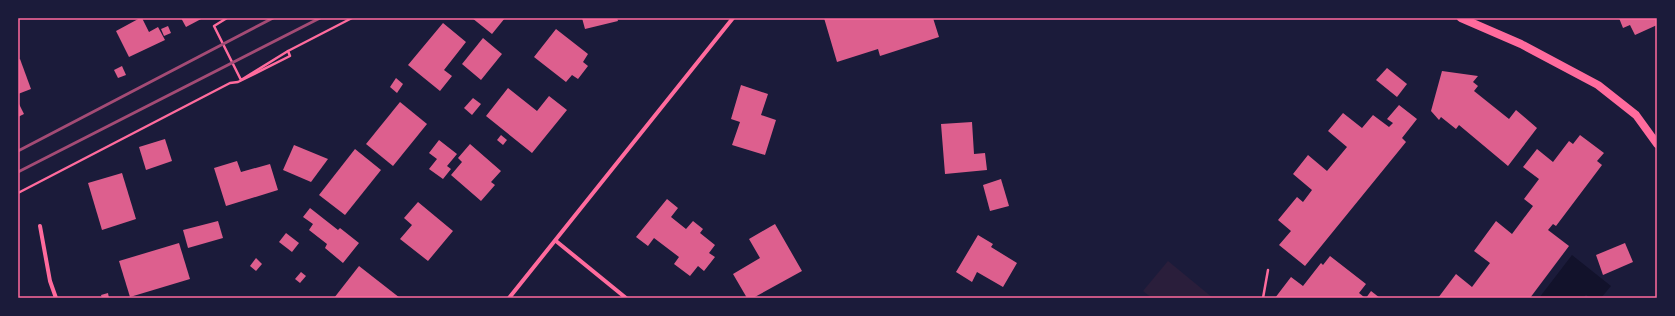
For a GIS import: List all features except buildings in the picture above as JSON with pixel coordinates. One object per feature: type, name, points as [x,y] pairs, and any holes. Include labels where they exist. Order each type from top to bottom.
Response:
[{"type":"main road","points":[[1461,18],[1521,44],[1598,85],[1636,115],[1657,144]]},
{"type":"street","points":[[509,298],[733,18]]},
{"type":"street","points":[[40,226],[50,281],[56,298]]},
{"type":"street","points":[[556,240],[626,298]]},
{"type":"path","points":[[227,18],[214,26],[241,80],[288,51],[352,18]]},
{"type":"path","points":[[18,193],[230,84],[238,82],[290,56],[288,51]]},
{"type":"path","points":[[1263,298],[1268,270]]},
{"type":"shaded area","points":[[1572,255],[1611,286],[1601,298],[1590,298],[1586,295],[1583,298],[1539,298]]},
{"type":"shaded area","points":[[1168,261],[1213,298],[1152,298],[1143,291]]},
{"type":"railway","points":[[18,151],[273,18]]},
{"type":"railway","points":[[18,172],[320,18]]}]
